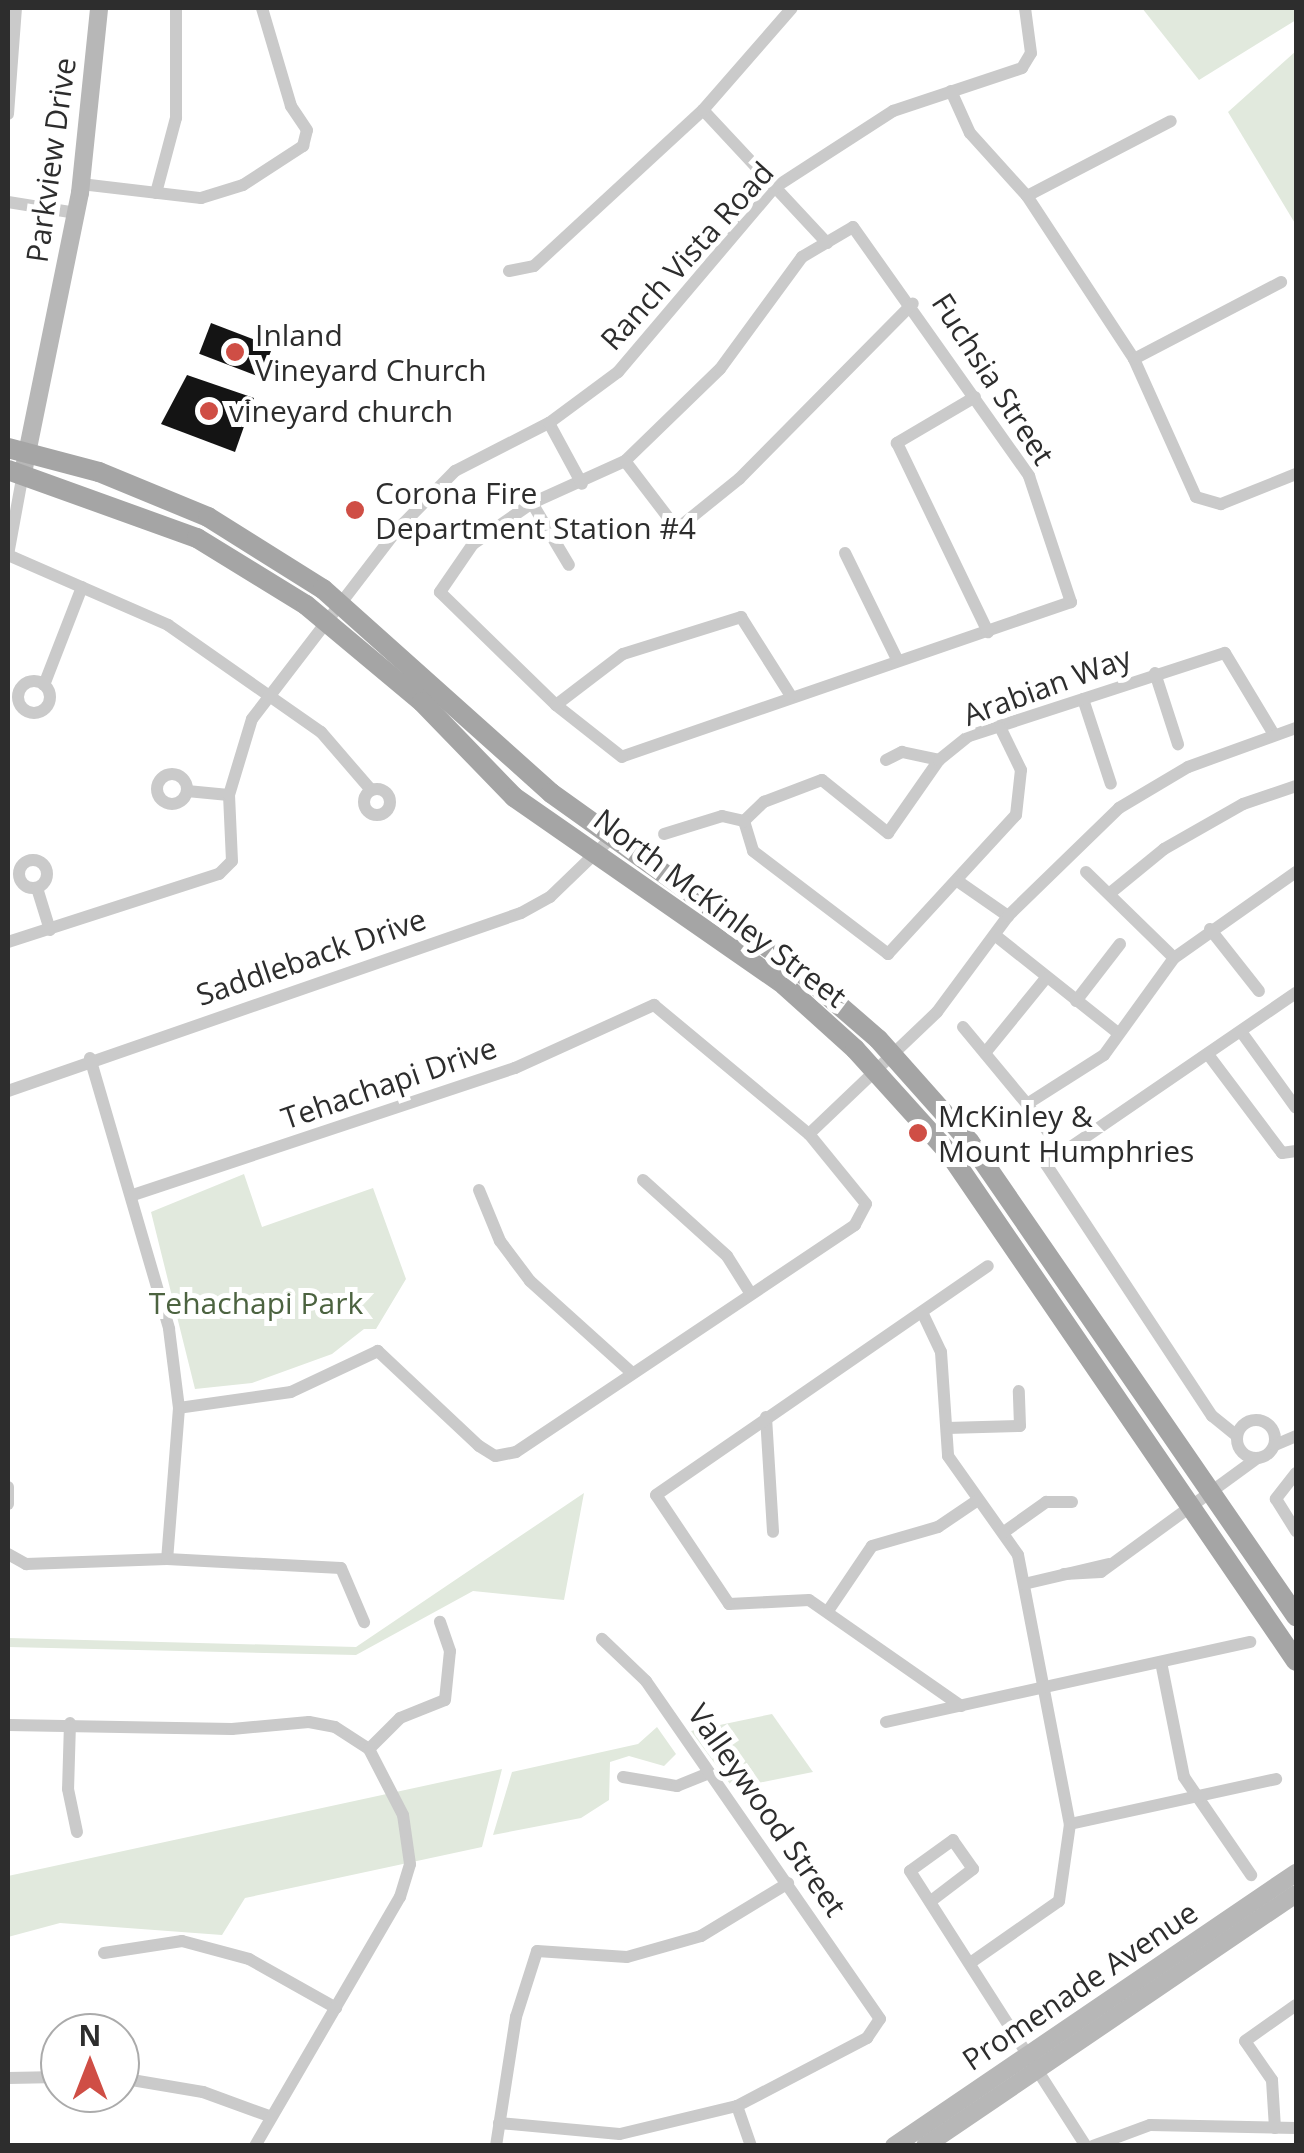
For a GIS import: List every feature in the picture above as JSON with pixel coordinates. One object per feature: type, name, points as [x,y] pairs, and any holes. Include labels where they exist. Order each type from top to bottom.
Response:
[{"type":"main road","name":"Parkview Drive","points":[[15,472],[17,450],[76,213],[99,8]]},
{"type":"main road","name":"North McKinley Street","points":[[17,450],[208,518],[335,612],[514,797],[604,845],[796,968],[892,1053],[969,1142],[1296,1616]]},
{"type":"main road","name":"North McKinley Street","points":[[15,472],[197,538],[335,612]]},
{"type":"main road","name":"North McKinley Street","points":[[604,845],[784,985],[876,1068],[950,1152],[1296,1661]]},
{"type":"main road","name":"Promenade Avenue","points":[[925,2146],[1296,1872]]},
{"type":"main road","name":"Promenade Avenue","points":[[894,2146],[1035,2062],[1296,1894]]},
{"type":"street","points":[[8,113],[16,8]]},
{"type":"street","points":[[156,194],[176,118],[176,8]]},
{"type":"street","points":[[81,184],[201,198],[226,191],[303,146],[307,130],[286,95],[262,8]]},
{"type":"street","points":[[509,271],[534,266],[702,110],[792,8]]},
{"type":"street","name":"Ranch Vista Road","points":[[50,930],[218,874],[232,861],[229,795],[247,730],[335,612],[455,472],[549,423],[618,372],[677,310],[774,188],[893,110],[1022,68],[1030,53],[1024,8]]},
{"type":"street","points":[[951,91],[970,133],[1027,196],[1134,359],[1196,497],[1221,504],[1296,474]]},
{"type":"street","points":[[702,110],[827,243],[802,257],[720,369],[625,461],[582,484],[532,503],[472,544],[440,592],[556,704],[622,756],[988,632],[898,443],[975,397]]},
{"type":"street","points":[[1027,196],[1171,121]]},
{"type":"street","points":[[8,202],[76,213]]},
{"type":"street","name":"Fuchsia Street","points":[[827,243],[853,227],[914,303],[1029,476],[1071,602],[988,632]]},
{"type":"street","points":[[1134,359],[1281,282]]},
{"type":"street","points":[[625,461],[678,529],[739,479],[914,303]]},
{"type":"street","points":[[549,423],[582,484]]},
{"type":"street","name":"Parkview Drive","points":[[8,554],[15,472]]},
{"type":"street","points":[[532,503],[568,565]]},
{"type":"street","points":[[845,552],[898,662]]},
{"type":"street","points":[[8,554],[168,625],[276,696],[322,732],[371,790]]},
{"type":"street","points":[[44,684],[82,587]]},
{"type":"street","points":[[556,704],[623,654],[742,617],[791,696]]},
{"type":"street","name":"Arabian Way","points":[[744,820],[755,806],[822,780],[888,833],[939,760],[969,736],[1001,730],[1155,673],[1225,653],[1273,733]]},
{"type":"street","points":[[1155,673],[1178,744]]},
{"type":"street","points":[[1083,698],[1111,784]]},
{"type":"street","points":[[179,1408],[291,1392],[378,1350],[496,1456],[516,1452],[749,1291],[855,1224],[866,1204],[809,1134],[937,1012],[1008,916],[1119,808],[1188,768],[1273,733],[1296,728]]},
{"type":"street","points":[[664,834],[722,816],[744,820],[746,841],[888,954],[959,882],[1016,815],[1021,770],[1001,730]]},
{"type":"street","points":[[886,760],[902,752],[939,760]]},
{"type":"street","points":[[1110,894],[1164,849],[1243,804],[1296,786]]},
{"type":"street","points":[[187,790],[229,795]]},
{"type":"street","name":"Saddleback Drive","points":[[8,1091],[90,1058],[520,912],[550,898],[604,845]]},
{"type":"street","points":[[1086,872],[1174,958]]},
{"type":"street","points":[[1027,1104],[1104,1056],[1174,958],[1296,872]]},
{"type":"street","points":[[959,882],[1008,916]]},
{"type":"street","points":[[8,942],[50,930],[37,888]]},
{"type":"street","points":[[1210,929],[1259,991]]},
{"type":"street","points":[[996,936],[1118,1033]]},
{"type":"street","points":[[1076,1001],[1120,944]]},
{"type":"street","points":[[985,1053],[1046,978]]},
{"type":"street","points":[[1256,1458],[1244,1454],[1237,1436],[1212,1416],[1047,1172],[1046,1164],[1210,1057],[1296,993]]},
{"type":"street","name":"Tehachapi Drive","points":[[134,1195],[515,1068],[654,1006],[809,1134]]},
{"type":"street","points":[[963,1027],[1049,1133]]},
{"type":"street","points":[[1242,1033],[1296,1108]]},
{"type":"street","points":[[1210,1057],[1282,1153],[1296,1151]]},
{"type":"street","points":[[90,1058],[134,1195],[169,1329],[179,1408],[167,1558]]},
{"type":"street","points":[[643,1180],[727,1256],[749,1291]]},
{"type":"street","points":[[479,1190],[500,1241],[530,1281],[632,1373]]},
{"type":"street","points":[[962,1706],[809,1600],[730,1604],[656,1495],[988,1266]]},
{"type":"street","points":[[922,1312],[941,1352],[948,1456],[974,1502],[1004,1532],[1024,1584],[1070,1824],[1059,1901],[972,1961]]},
{"type":"street","points":[[947,1428],[1020,1426],[1019,1391]]},
{"type":"street","points":[[766,1417],[773,1532]]},
{"type":"street","points":[[1237,1436],[1244,1424],[1262,1421],[1275,1445]]},
{"type":"street","points":[[1024,1584],[1064,1574],[1086,1575],[1108,1564],[1194,1507],[1275,1445],[1296,1436]]},
{"type":"street","points":[[1296,1473],[1276,1499],[1296,1531]]},
{"type":"street","points":[[8,1487],[8,1504]]},
{"type":"street","points":[[828,1611],[872,1546],[938,1527],[974,1502]]},
{"type":"street","points":[[1004,1532],[1046,1502],[1072,1502]]},
{"type":"street","points":[[8,1556],[167,1558],[341,1568],[364,1622]]},
{"type":"street","points":[[369,1749],[400,1718],[446,1700],[450,1651],[440,1622]]},
{"type":"street","name":"Valleywood Street","points":[[602,1639],[646,1681],[880,2019],[867,2038],[736,2106]]},
{"type":"street","points":[[886,1722],[1250,1642]]},
{"type":"street","points":[[1160,1662],[1196,1796],[1250,1874]]},
{"type":"street","points":[[8,1726],[70,1723],[232,1729],[309,1722],[335,1727],[369,1749],[402,1815],[410,1864],[400,1897],[255,2146]]},
{"type":"street","points":[[70,1723],[68,1788],[76,1832]]},
{"type":"street","points":[[623,1777],[678,1786],[710,1773]]},
{"type":"street","points":[[1070,1824],[1276,1779]]},
{"type":"street","points":[[930,1901],[972,1869],[953,1840],[910,1871],[1090,2146],[1150,2126],[1296,2128]]},
{"type":"street","points":[[496,2146],[516,2017],[536,1952],[628,1957],[701,1936],[788,1883]]},
{"type":"street","points":[[104,1953],[182,1941],[250,1960],[336,2008]]},
{"type":"street","points":[[1275,2128],[1272,2080],[1246,2040],[1296,2005]]},
{"type":"street","points":[[8,2078],[40,2077]]},
{"type":"street","points":[[140,2081],[203,2092],[269,2116]]},
{"type":"street","points":[[500,2123],[620,2134],[736,2106],[751,2146]]},
{"type":"green space","points":[[1142,8],[1296,8],[1296,20],[1199,80]]},
{"type":"green space","points":[[1296,51],[1296,225],[1228,112]]},
{"type":"green space","name":"Tehachapi Park","points":[[244,1174],[262,1227],[373,1188],[406,1279],[376,1329],[364,1329],[332,1354],[252,1383],[195,1389],[151,1212]]},
{"type":"green space","points":[[584,1493],[564,1600],[473,1591],[356,1655],[8,1647],[8,1638],[356,1647]]},
{"type":"green space","points":[[772,1714],[813,1772],[733,1788],[691,1731]]},
{"type":"green space","points":[[657,1727],[676,1754],[664,1766],[629,1756],[610,1762],[609,1800],[581,1818],[493,1835],[512,1772],[638,1744]]},
{"type":"green space","points":[[502,1769],[482,1847],[245,1898],[222,1935],[60,1923],[8,1937],[8,1876]]},
{"type":"building","name":"Inland Vineyard Church","points":[[211,323],[273,347],[261,377],[199,354]]},
{"type":"building","name":"vineyard church","points":[[187,375],[254,398],[235,452],[161,424]]},
{"type":"place","name":"Inland Vineyard Church","points":[[235,352]]},
{"type":"place","name":"vineyard church","points":[[209,411]]},
{"type":"place","name":"Corona Fire Department Station #4","points":[[355,510]]},
{"type":"place","name":"McKinley & Mount Humphries","points":[[918,1133]]}]
